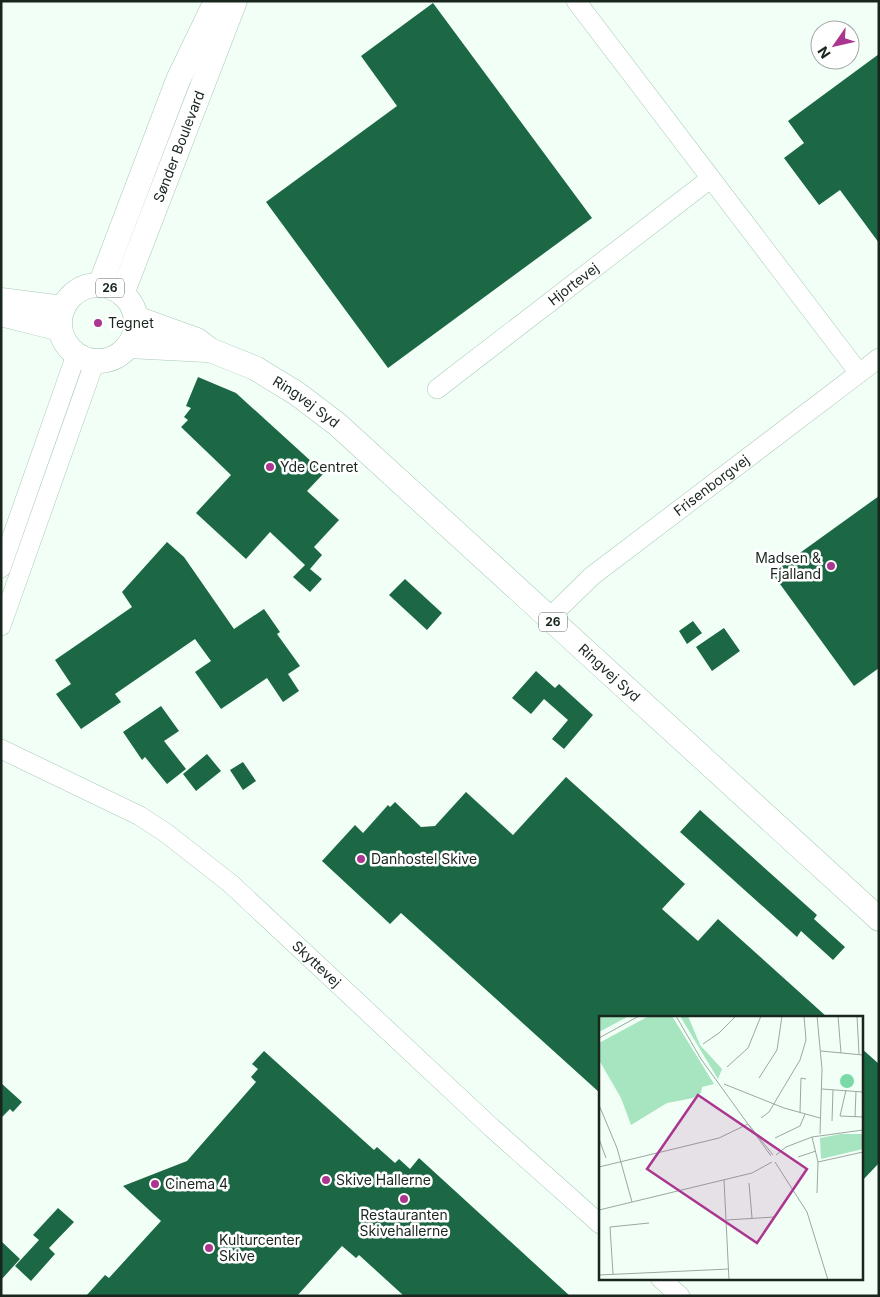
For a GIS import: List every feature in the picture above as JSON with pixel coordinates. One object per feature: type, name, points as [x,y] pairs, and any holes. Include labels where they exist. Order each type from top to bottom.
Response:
[{"type":"main road","name":"Sønder Boulevard","points":[[100,285],[178,80],[216,1]]},
{"type":"main road","name":"Sønder Boulevard","points":[[122,294],[235,1]]},
{"type":"main road","name":"26","points":[[61,318],[78,291],[100,285],[122,294],[133,309],[136,318]]},
{"type":"main road","points":[[1,300],[61,318]]},
{"type":"main road","points":[[1,314],[61,318]]},
{"type":"main road","points":[[61,318],[68,348],[86,358],[114,358],[128,346],[133,338],[136,318]]},
{"type":"main road","name":"Ringvej Syd","points":[[136,318],[197,340],[210,350],[255,368],[296,393],[330,419],[879,919]]},
{"type":"main road","name":"Ringvej Syd","points":[[128,346],[196,351],[210,350]]},
{"type":"street","points":[[576,1],[859,373]]},
{"type":"street","name":"Hjortevej","points":[[437,389],[710,179]]},
{"type":"street","points":[[1,568],[86,358]]},
{"type":"street","points":[[1,626],[86,358]]},
{"type":"street","name":"Frisenborgvej","points":[[549,618],[592,576],[879,358]]},
{"type":"street","name":"Skyttevej","points":[[1,749],[140,816],[166,833],[231,884],[492,1128],[599,1223]]},
{"type":"street","points":[[662,1280],[680,1296]]},
{"type":"building","points":[[433,3],[592,218],[388,368],[266,202],[397,106],[361,56]]},
{"type":"building","points":[[879,54],[879,243],[840,190],[819,205],[784,158],[804,143],[788,121],[857,70],[860,70],[860,68]]},
{"type":"building","name":"Yde Centret","points":[[198,377],[236,393],[324,473],[307,491],[339,520],[314,547],[322,555],[310,569],[322,579],[310,592],[293,577],[305,565],[270,532],[246,559],[196,513],[231,475],[181,427],[188,420],[184,417],[191,408],[186,406]]},
{"type":"building","points":[[879,496],[879,668],[854,686],[772,573]]},
{"type":"building","points":[[167,542],[184,557],[234,629],[264,609],[280,632],[277,634],[300,666],[288,674],[299,691],[283,702],[267,678],[221,709],[195,672],[211,661],[195,639],[115,694],[121,702],[81,729],[56,694],[71,684],[55,660],[132,607],[122,592]]},
{"type":"building","points":[[405,579],[442,613],[427,630],[389,595]]},
{"type":"building","points":[[693,621],[702,633],[687,644],[679,631]]},
{"type":"building","points":[[724,628],[740,651],[712,671],[696,647]]},
{"type":"building","points":[[536,671],[555,688],[559,684],[593,715],[564,749],[552,739],[568,720],[544,699],[531,714],[512,698]]},
{"type":"building","points":[[161,706],[179,731],[164,741],[186,769],[167,784],[145,757],[142,760],[123,732]]},
{"type":"building","points":[[207,754],[221,771],[196,791],[183,774]]},
{"type":"building","points":[[243,762],[256,781],[243,790],[230,770]]},
{"type":"building","points":[[566,777],[685,884],[662,909],[698,941],[718,919],[826,1016],[599,1016],[599,1092],[401,913],[390,924],[322,861],[355,825],[363,833],[388,805],[390,807],[395,802],[421,827],[435,826],[466,792],[513,835]]},
{"type":"building","points":[[700,810],[817,915],[814,919],[845,947],[833,960],[801,931],[797,937],[680,832]]},
{"type":"building","points":[[862,1049],[879,1064],[879,1163],[862,1181]]},
{"type":"building","name":"Skive Hallerne","points":[[264,1051],[374,1150],[377,1147],[395,1163],[399,1159],[410,1169],[419,1158],[570,1296],[404,1296],[359,1255],[356,1258],[342,1246],[297,1296],[86,1296],[105,1275],[109,1278],[161,1221],[123,1186],[187,1161],[256,1082],[251,1077],[258,1069],[252,1064]]},
{"type":"building","points":[[1,1083],[22,1102],[13,1112],[10,1109],[1,1118]]},
{"type":"building","points":[[58,1208],[74,1222],[49,1248],[55,1254],[31,1281],[15,1266],[39,1240],[33,1235]]},
{"type":"building","points":[[1,1241],[20,1259],[1,1280]]},
{"type":"place","name":"Tegnet","points":[[98,323]]},
{"type":"place","name":"Yde Centret","points":[[270,467]]},
{"type":"place","name":"Madsen & Fjalland","points":[[831,566]]},
{"type":"place","name":"Danhostel Skive","points":[[361,859]]},
{"type":"place","name":"Skive Hallerne","points":[[326,1180]]},
{"type":"place","name":"Cinema 4","points":[[155,1184]]},
{"type":"place","name":"Restauranten Skivehallerne","points":[[404,1199]]},
{"type":"place","name":"Kulturcenter Skive","points":[[209,1248]]}]
